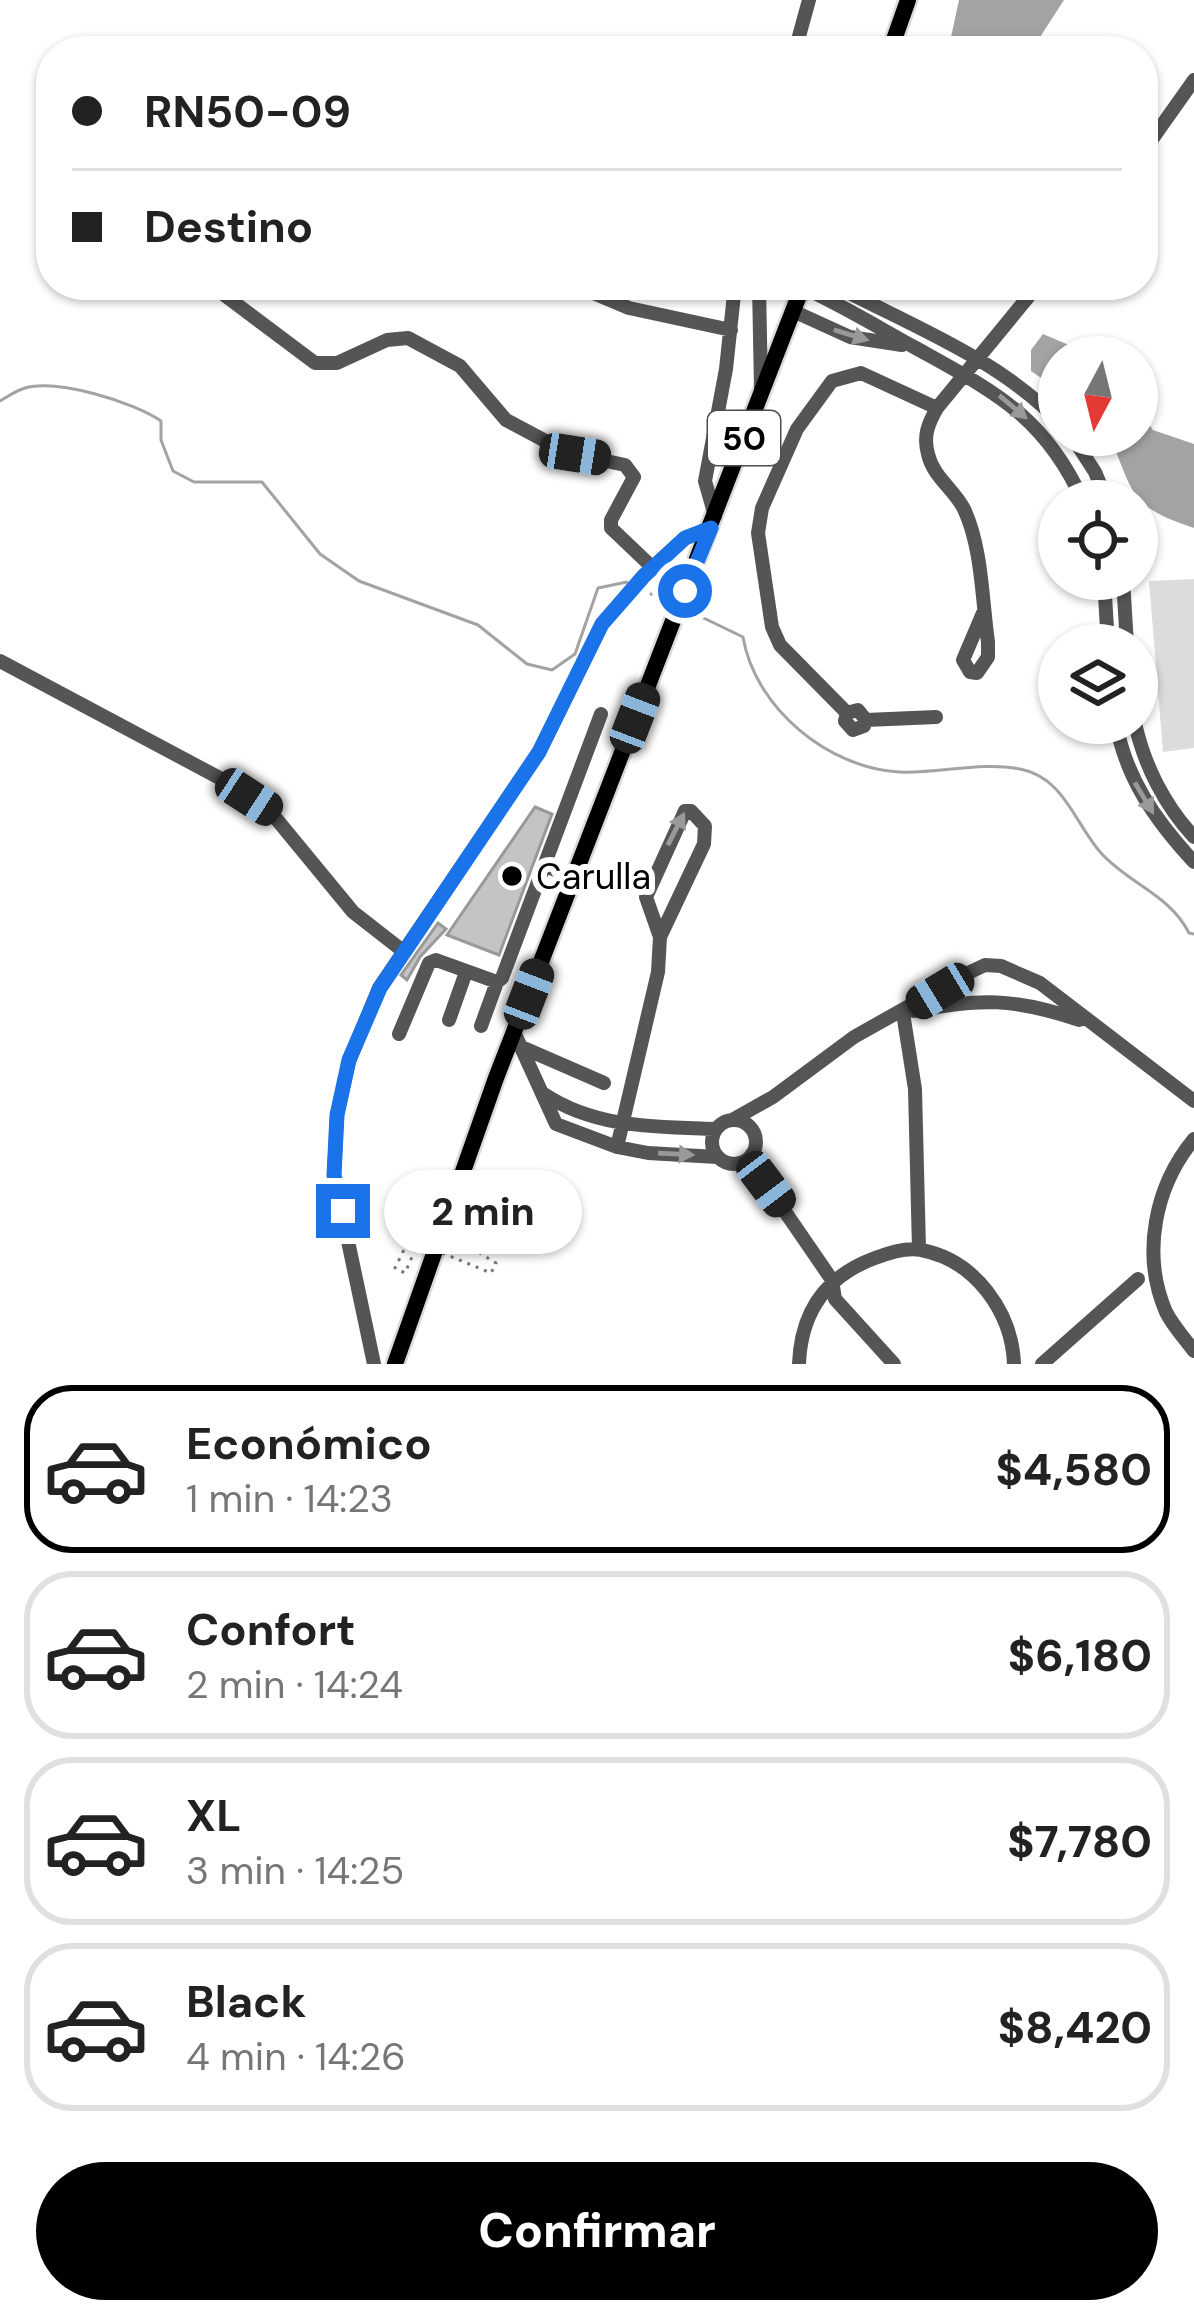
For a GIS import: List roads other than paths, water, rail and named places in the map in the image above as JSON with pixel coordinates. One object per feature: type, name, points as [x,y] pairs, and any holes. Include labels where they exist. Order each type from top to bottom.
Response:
[{"type":"main road","points":[[895,36],[908,0]]},
{"type":"main road","name":"50","points":[[395,1364],[797,300]]},
{"type":"street","points":[[799,36],[809,0]]},
{"type":"street","points":[[1158,130],[1194,78]]},
{"type":"street","points":[[231,300],[315,363],[337,363],[396,338],[422,344],[460,366],[506,420],[568,453],[625,465],[634,477],[611,528],[653,568]]},
{"type":"street","points":[[610,300],[731,330]]},
{"type":"street","points":[[374,1364],[334,1175],[337,1115],[349,1060],[380,988],[527,771],[602,624],[685,538],[713,522],[705,481],[734,300]]},
{"type":"street","points":[[759,300],[761,394]]},
{"type":"street","points":[[827,300],[990,388],[1034,425],[1074,480]]},
{"type":"street","points":[[863,300],[978,360],[1038,400]]},
{"type":"street","points":[[983,613],[968,520],[963,506],[932,467],[926,428],[937,408],[1026,300]]},
{"type":"street","points":[[793,311],[850,338],[913,346]]},
{"type":"street","points":[[936,717],[866,720],[858,710],[847,713],[780,644],[772,627],[758,532],[762,508],[796,429],[832,381],[861,373],[937,408]]},
{"type":"street","points":[[0,661],[229,783],[269,810],[353,912],[403,951]]},
{"type":"street","points":[[481,1026],[601,714]]},
{"type":"street","points":[[1120,744],[1150,809],[1194,862]]},
{"type":"street","points":[[1139,744],[1166,802],[1194,837]]},
{"type":"street","points":[[617,1147],[649,1018],[660,938],[704,844],[705,826],[691,811],[685,811],[677,822],[646,897],[660,938]]},
{"type":"street","points":[[544,866],[575,877]]},
{"type":"street","points":[[399,1034],[429,963],[436,960],[497,982]]},
{"type":"street","points":[[544,1094],[570,1111],[621,1124],[715,1129],[773,1096],[854,1037],[985,965],[1001,966],[1040,983],[1194,1101]]},
{"type":"street","points":[[449,1020],[466,972]]},
{"type":"street","points":[[903,1012],[954,1001],[1000,1000],[1038,1006],[1094,1025]]},
{"type":"street","points":[[903,1012],[915,1089],[919,1249]]},
{"type":"street","points":[[517,1039],[604,1084]]},
{"type":"street","points":[[517,1039],[556,1124],[617,1147],[717,1157],[766,1184]]},
{"type":"street","points":[[753,1131],[773,1096]]},
{"type":"street","points":[[732,1120],[742,1121],[753,1131],[756,1145],[752,1154],[734,1164]]},
{"type":"street","points":[[715,1129],[711,1143],[717,1157]]},
{"type":"street","points":[[1194,1139],[1170,1173],[1153,1240],[1167,1314],[1194,1352]]},
{"type":"street","points":[[752,1154],[766,1184],[832,1280],[835,1299],[894,1364]]},
{"type":"street","points":[[800,1364],[806,1324],[832,1280],[884,1254],[919,1249],[977,1277],[1009,1329],[1014,1364]]},
{"type":"street","points":[[1042,1364],[1138,1280]]},
{"type":"waterway","points":[[0,401],[25,388],[56,387],[95,394],[149,414],[161,421],[161,440],[173,471],[194,482],[262,482],[320,554],[359,581],[478,625],[527,664],[552,670],[575,654],[598,588],[627,582]]},
{"type":"waterway","points":[[651,594],[672,601]]},
{"type":"waterway","points":[[685,609],[743,637],[750,663],[779,710],[799,730],[846,759],[899,772],[1005,767],[1048,781],[1101,853],[1160,899],[1194,934]]},
{"type":"place","name":"Carulla","points":[[512,876]]}]
